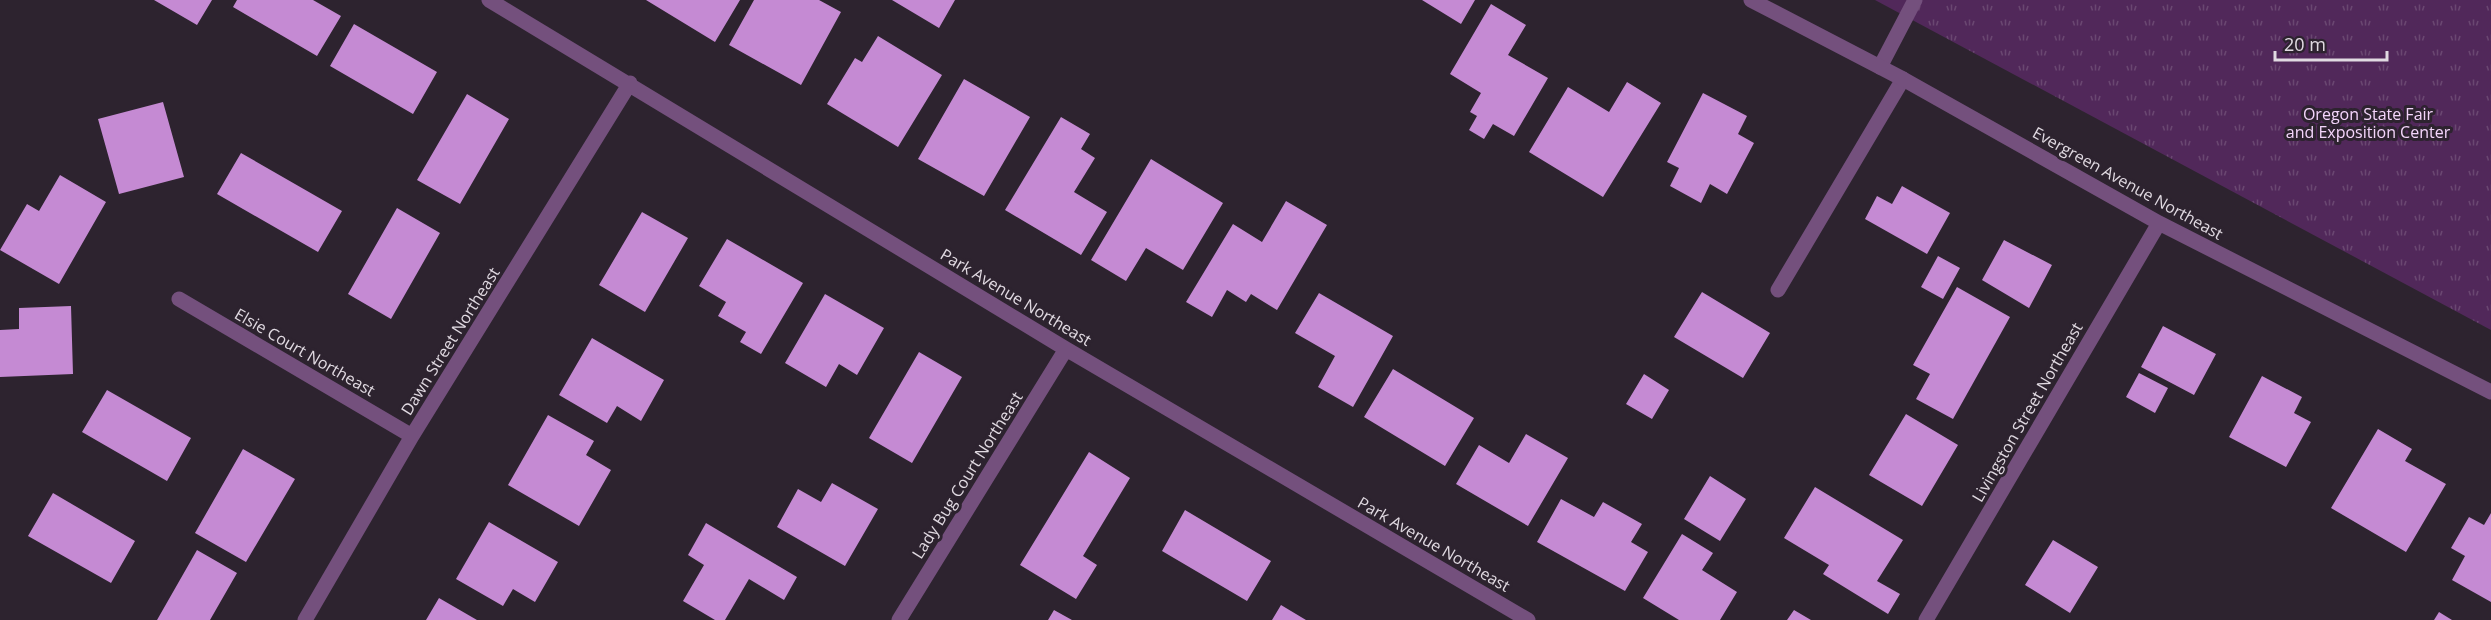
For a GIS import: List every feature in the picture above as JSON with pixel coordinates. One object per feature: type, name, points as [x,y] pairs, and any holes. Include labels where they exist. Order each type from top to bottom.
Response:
[{"type":"street","name":"Park Avenue Northeast","points":[[489,0],[630,83],[1066,349],[1528,620]]},
{"type":"street","name":"Evergreen Avenue Northeast","points":[[1751,0],[1903,79],[2159,223],[2491,392]]},
{"type":"street","points":[[1880,67],[1916,0]]},
{"type":"street","points":[[1778,290],[1903,79]]},
{"type":"street","name":"Dawn Street Northeast","points":[[305,620],[412,436],[630,83]]},
{"type":"street","name":"Livingston Street Northeast","points":[[1926,620],[2159,223]]},
{"type":"street","name":"Elsie Court Northeast","points":[[179,298],[412,436]]},
{"type":"street","name":"Lady Bug Court Northeast","points":[[899,620],[1066,349]]},
{"type":"green space","name":"Oregon State Fair and Exposition Center","points":[[1875,0],[2491,0],[2491,330]]},
{"type":"building","points":[[154,0],[212,0],[197,25]]},
{"type":"building","points":[[237,0],[313,0],[341,16],[317,56],[233,7]]},
{"type":"building","points":[[646,0],[740,0],[715,42]]},
{"type":"building","points":[[754,0],[819,0],[841,12],[801,85],[729,45]]},
{"type":"building","points":[[892,0],[955,0],[939,28]]},
{"type":"building","points":[[1422,0],[1475,0],[1461,24]]},
{"type":"building","points":[[1491,4],[1526,25],[1508,55],[1548,78],[1514,136],[1493,124],[1484,139],[1469,130],[1477,116],[1470,112],[1481,93],[1450,74]]},
{"type":"building","points":[[354,24],[437,72],[413,114],[330,66]]},
{"type":"building","points":[[878,36],[942,75],[898,147],[827,104],[855,58],[862,62]]},
{"type":"building","points":[[964,79],[1030,117],[984,196],[918,159]]},
{"type":"building","points":[[1627,82],[1661,103],[1603,197],[1529,152],[1568,87],[1609,112]]},
{"type":"building","points":[[1703,93],[1747,116],[1738,134],[1754,143],[1727,194],[1710,184],[1701,203],[1670,186],[1679,168],[1667,162]]},
{"type":"building","points":[[467,94],[509,119],[460,204],[417,180]]},
{"type":"building","points":[[163,102],[184,177],[119,194],[98,119]]},
{"type":"building","points":[[1061,117],[1090,134],[1081,149],[1095,158],[1074,192],[1107,212],[1081,255],[1005,210]]},
{"type":"building","points":[[241,153],[342,211],[318,252],[217,194]]},
{"type":"building","points":[[1151,159],[1223,203],[1183,270],[1146,248],[1126,281],[1091,260]]},
{"type":"building","points":[[60,175],[106,202],[59,284],[0,250],[27,204],[39,211]]},
{"type":"building","points":[[1902,186],[1950,213],[1927,254],[1865,219],[1877,196],[1892,204]]},
{"type":"building","points":[[1286,201],[1327,225],[1277,310],[1251,294],[1246,302],[1227,290],[1212,317],[1186,302],[1233,224],[1262,242]]},
{"type":"building","points":[[397,208],[440,233],[391,319],[348,294]]},
{"type":"building","points":[[642,212],[688,238],[645,312],[599,285]]},
{"type":"building","points":[[727,239],[803,283],[761,354],[740,342],[746,332],[718,316],[726,302],[699,286]]},
{"type":"building","points":[[2004,240],[2052,265],[2029,308],[1982,280]]},
{"type":"building","points":[[1938,256],[1960,268],[1943,299],[1921,287]]},
{"type":"building","points":[[1957,287],[2010,317],[1953,419],[1916,399],[1930,374],[1913,365]]},
{"type":"building","points":[[1702,292],[1770,333],[1743,378],[1674,337]]},
{"type":"building","points":[[1319,293],[1393,336],[1353,407],[1318,387],[1335,356],[1295,333]]},
{"type":"building","points":[[825,294],[884,328],[857,375],[839,364],[826,387],[785,363]]},
{"type":"building","points":[[71,306],[73,374],[0,377],[0,330],[19,329],[19,308]]},
{"type":"building","points":[[2163,326],[2216,354],[2194,395],[2141,367]]},
{"type":"building","points":[[592,338],[664,380],[641,421],[617,406],[607,423],[559,395]]},
{"type":"building","points":[[919,352],[962,377],[912,463],[869,438]]},
{"type":"building","points":[[1393,369],[1474,418],[1445,466],[1364,417]]},
{"type":"building","points":[[2139,373],[2168,388],[2155,413],[2126,397]]},
{"type":"building","points":[[1644,374],[1669,390],[1652,419],[1626,404]]},
{"type":"building","points":[[2262,376],[2302,397],[2294,413],[2311,422],[2286,467],[2229,437]]},
{"type":"building","points":[[107,390],[191,438],[167,481],[82,432]]},
{"type":"building","points":[[1906,414],[1958,445],[1922,506],[1869,475]]},
{"type":"building","points":[[548,415],[594,441],[586,455],[611,470],[579,526],[508,485]]},
{"type":"building","points":[[2378,429],[2412,449],[2405,461],[2446,484],[2406,552],[2331,508]]},
{"type":"building","points":[[1526,434],[1568,458],[1528,526],[1456,484],[1479,445],[1509,463]]},
{"type":"building","points":[[243,449],[295,479],[246,562],[195,533]]},
{"type":"building","points":[[1089,452],[1130,478],[1083,556],[1097,565],[1076,599],[1020,565]]},
{"type":"building","points":[[1710,476],[1746,499],[1720,541],[1684,519]]},
{"type":"building","points":[[832,483],[878,509],[845,566],[777,527],[798,489],[821,502]]},
{"type":"building","points":[[1815,487],[1903,540],[1877,581],[1900,594],[1888,614],[1823,574],[1829,565],[1784,538]]},
{"type":"building","points":[[53,493],[135,541],[111,583],[28,536]]},
{"type":"building","points":[[1561,499],[1594,517],[1603,502],[1642,524],[1631,542],[1648,552],[1625,591],[1537,542]]},
{"type":"building","points":[[1185,510],[1271,561],[1247,601],[1162,551]]},
{"type":"building","points":[[2491,513],[2491,602],[2452,580],[2465,556],[2451,548],[2469,517],[2484,525]]},
{"type":"building","points":[[489,522],[558,562],[535,602],[513,589],[503,606],[456,579]]},
{"type":"building","points":[[706,523],[797,577],[784,600],[749,579],[725,620],[715,620],[683,601],[704,565],[688,555]]},
{"type":"building","points":[[1682,534],[1713,553],[1702,570],[1737,592],[1720,620],[1679,620],[1643,598]]},
{"type":"building","points":[[2053,540],[2098,567],[2070,613],[2025,585]]},
{"type":"building","points":[[197,550],[237,573],[210,620],[157,620]]},
{"type":"building","points":[[439,598],[477,620],[426,620]]},
{"type":"building","points":[[1281,605],[1306,620],[1272,620]]},
{"type":"building","points":[[1054,610],[1072,620],[1048,620]]},
{"type":"building","points":[[1794,610],[1811,620],[1787,620]]},
{"type":"building","points":[[2439,612],[2452,620],[2434,620]]}]
